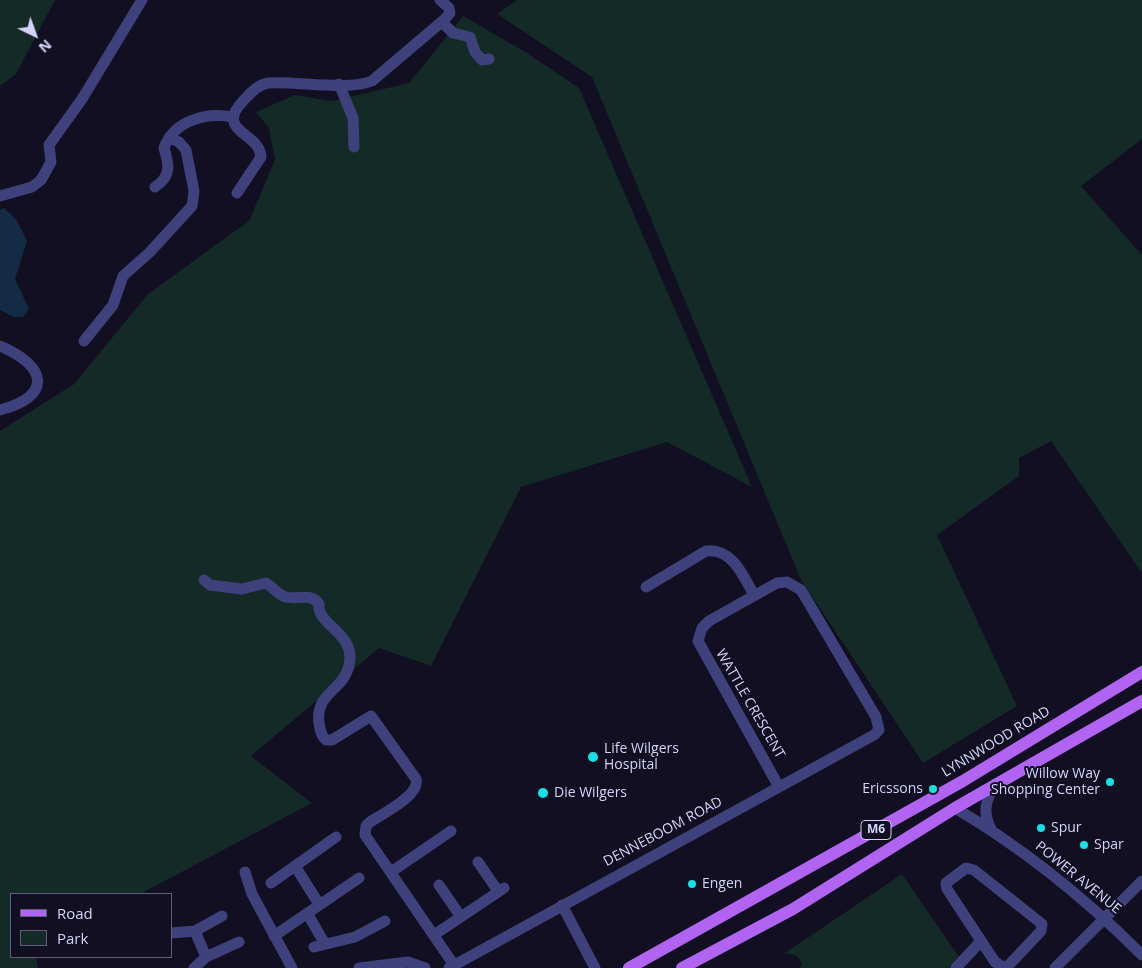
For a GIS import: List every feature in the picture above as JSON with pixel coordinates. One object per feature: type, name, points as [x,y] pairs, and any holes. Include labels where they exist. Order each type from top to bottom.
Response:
[{"type":"main road","name":"LYNNWOOD ROAD","points":[[629,968],[1016,749],[1142,672]]},
{"type":"main road","points":[[1016,749],[1053,732],[1142,682]]},
{"type":"main road","name":"M6","points":[[682,968],[793,909],[995,784],[1142,701]]},
{"type":"main road","points":[[701,968],[793,909]]},
{"type":"street","points":[[0,196],[32,187],[41,180],[50,162],[49,145],[82,99],[142,0]]},
{"type":"street","points":[[237,193],[261,157],[257,146],[235,124],[233,117],[238,107],[261,84],[274,82],[363,84],[372,81],[448,16],[450,10],[440,0]]},
{"type":"street","points":[[442,22],[453,33],[470,37],[478,57],[482,60],[489,59]]},
{"type":"street","points":[[339,84],[353,118],[354,147]]},
{"type":"street","points":[[155,187],[169,171],[170,164],[164,148],[180,125],[192,119],[222,116],[233,117]]},
{"type":"street","points":[[84,341],[113,305],[123,276],[150,252],[192,206],[194,190],[186,150],[179,142],[170,138]]},
{"type":"street","points":[[0,346],[24,358],[34,370],[39,381],[38,387],[28,396],[0,410]]},
{"type":"street","points":[[646,587],[699,555],[715,550],[722,552],[731,559],[754,595]]},
{"type":"street","points":[[204,580],[210,586],[242,589],[266,583],[287,597],[309,597],[316,599],[319,604],[318,611],[321,617],[334,626],[349,647],[350,662],[346,677],[323,698],[318,717],[322,734],[326,740],[337,737],[364,718],[373,717],[416,779],[417,784],[414,792],[370,822],[364,830],[368,839],[434,935],[452,967]]},
{"type":"street","name":"WATTLE CRESCENT","points":[[779,787],[698,641],[702,628],[709,621],[777,583],[787,582],[800,590],[876,717]]},
{"type":"street","name":"DENNEBOOM ROAD","points":[[452,967],[874,735],[879,730],[876,717]]},
{"type":"street","points":[[990,829],[985,814],[985,807],[995,784]]},
{"type":"street","name":"POWER AVENUE","points":[[955,808],[990,829],[1104,917],[1142,955]]},
{"type":"street","points":[[391,872],[451,831]]},
{"type":"street","points":[[271,883],[336,837]]},
{"type":"street","points":[[434,935],[501,890],[478,862]]},
{"type":"street","points":[[295,866],[320,904]]},
{"type":"street","points":[[966,868],[974,870],[1042,924],[1041,931],[1007,967],[1003,967],[995,962],[981,941],[946,886],[949,879],[966,868]]},
{"type":"street","points":[[245,872],[252,894],[292,968]]},
{"type":"street","points":[[274,936],[359,878]]},
{"type":"street","points":[[1055,968],[1142,880]]},
{"type":"street","points":[[439,885],[461,917]]},
{"type":"street","points":[[562,906],[595,968]]},
{"type":"street","points":[[307,913],[320,945],[355,937],[385,921]]},
{"type":"street","points":[[172,933],[195,931],[222,916]]},
{"type":"street","points":[[195,931],[206,957]]},
{"type":"street","points":[[956,968],[981,941]]},
{"type":"street","points":[[194,968],[206,957],[239,942]]},
{"type":"street","points":[[359,968],[408,962],[425,968]]},
{"type":"green space","points":[[0,0],[55,0],[16,74],[0,86]]},
{"type":"green space","points":[[517,0],[1142,0],[1142,139],[1081,186],[1142,255],[1142,573],[1051,441],[1019,458],[1019,476],[937,535],[1017,706],[923,763],[801,580],[592,77],[497,14]]},
{"type":"green space","points":[[463,16],[527,53],[579,88],[752,487],[667,442],[521,487],[431,666],[379,648],[251,756],[312,803],[142,893],[10,893],[10,958],[36,958],[38,968],[0,968],[0,431],[74,384],[148,294],[249,221],[275,160],[269,128],[256,112],[295,95],[332,101],[409,83]]},
{"type":"green space","points":[[902,874],[959,957],[949,968],[800,968],[802,965],[798,957],[785,953]]},
{"type":"water","points":[[4,208],[16,219],[27,241],[15,279],[29,309],[23,317],[14,317],[0,310],[0,210]]},
{"type":"place","name":"Life Wilgers Hospital","points":[[593,757]]},
{"type":"place","name":"Willow Way Shopping Center","points":[[1110,782]]},
{"type":"place","name":"Ericssons","points":[[933,789]]},
{"type":"place","name":"Die Wilgers","points":[[543,793]]},
{"type":"place","name":"Spur","points":[[1041,828]]},
{"type":"place","name":"Spar","points":[[1084,845]]},
{"type":"place","name":"Engen","points":[[692,884]]}]
